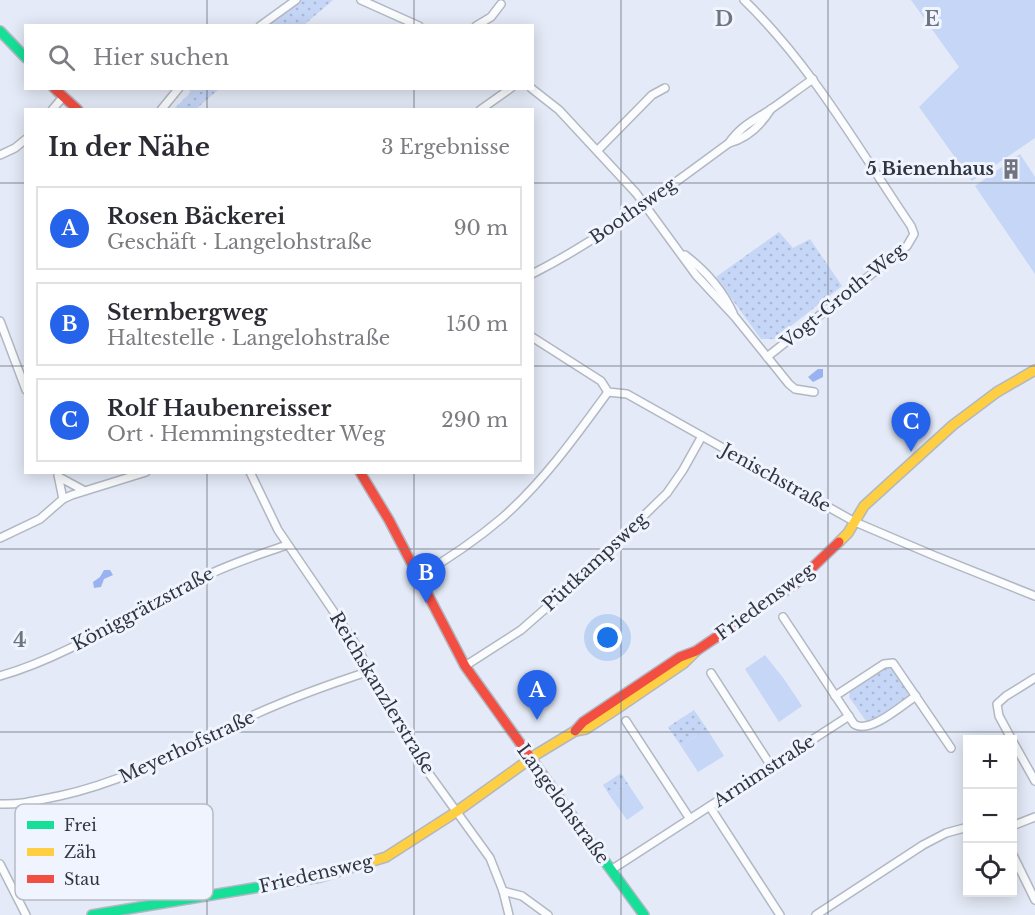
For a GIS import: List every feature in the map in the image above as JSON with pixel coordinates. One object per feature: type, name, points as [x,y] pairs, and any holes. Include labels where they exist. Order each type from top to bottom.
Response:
[{"type":"street","points":[[263,24],[296,0]]},
{"type":"street","points":[[361,0],[415,24]]},
{"type":"street","name":"Vogt-Groth-Weg","points":[[744,0],[774,30],[813,79],[914,234],[907,246],[767,357]]},
{"type":"street","points":[[479,24],[491,17],[501,4]]},
{"type":"street","points":[[0,31],[24,56]]},
{"type":"street","name":"Boothsweg","points":[[534,273],[577,249],[644,205],[729,143],[754,131],[771,109],[813,79]]},
{"type":"street","points":[[598,150],[652,95],[665,88]]},
{"type":"street","points":[[56,90],[76,108]]},
{"type":"street","points":[[163,108],[177,90]]},
{"type":"street","points":[[483,108],[508,90]]},
{"type":"street","points":[[534,90],[551,103],[598,150],[644,205],[696,275],[722,306],[735,317],[795,389],[814,392]]},
{"type":"street","points":[[54,108],[63,97]]},
{"type":"street","points":[[0,156],[24,141]]},
{"type":"street","points":[[0,321],[24,385]]},
{"type":"street","name":"Jenischstraße","points":[[534,338],[601,381],[608,392],[627,394],[855,522],[1035,596]]},
{"type":"street","name":"Friedensweg","points":[[213,895],[338,872],[393,854],[531,758],[575,731],[594,723],[684,663],[696,651],[795,584],[840,543],[864,506],[953,426],[997,392],[1035,370]]},
{"type":"street","points":[[419,576],[475,541],[503,517],[557,460],[608,392]]},
{"type":"street","name":"Püttkampsweg","points":[[465,666],[521,630],[585,573],[667,494],[702,436]]},
{"type":"street","points":[[0,538],[40,519],[52,511],[63,499],[83,490],[141,474]]},
{"type":"street","name":"Reichskanzlerstraße","points":[[251,474],[287,544],[346,629],[406,737],[490,858],[504,891],[509,915]]},
{"type":"street","name":"Langelohstraße","points":[[361,474],[389,520],[465,666],[644,915]]},
{"type":"street","points":[[58,475],[83,490]]},
{"type":"street","points":[[58,475],[63,499]]},
{"type":"street","name":"Königgrätzstraße","points":[[0,676],[54,656],[216,571],[287,544]]},
{"type":"street","points":[[783,617],[858,727],[866,728],[916,696]]},
{"type":"street","points":[[835,696],[888,663],[896,666],[951,748]]},
{"type":"street","name":"Meyerhofstraße","points":[[0,804],[30,802],[116,781],[157,764],[264,711],[370,671]]},
{"type":"street","points":[[711,673],[771,766]]},
{"type":"street","points":[[1009,735],[999,716],[997,704],[1035,678]]},
{"type":"street","name":"Arnimstraße","points":[[611,870],[849,716]]},
{"type":"street","points":[[626,721],[690,819]]},
{"type":"street","points":[[1017,749],[1035,781]]},
{"type":"street","points":[[710,807],[780,915]]},
{"type":"street","points":[[1017,824],[1035,817]]},
{"type":"street","points":[[816,915],[923,845],[963,829]]},
{"type":"street","points":[[1017,863],[1035,900]]},
{"type":"street","points":[[0,864],[15,892]]},
{"type":"street","points":[[504,891],[522,896],[548,915]]},
{"type":"street","points":[[19,900],[27,915]]},
{"type":"street","name":"Friedensweg","points":[[92,915],[182,900]]},
{"type":"shaded area","points":[[301,0],[333,0],[305,24],[267,24]]},
{"type":"shaded area","points":[[911,0],[1035,0],[1035,138],[972,181],[919,107],[959,67]]},
{"type":"shaded area","points":[[189,90],[218,90],[197,108],[175,108],[191,92]]},
{"type":"shaded area","points":[[1020,154],[1035,177],[1035,274],[975,186]]},
{"type":"shaded area","points":[[779,232],[793,248],[810,239],[842,286],[787,329],[786,334],[778,339],[761,339],[716,277]]},
{"type":"shaded area","points":[[765,655],[802,706],[779,722],[745,669]]},
{"type":"shaded area","points":[[889,666],[901,679],[908,696],[889,713],[866,721],[849,697],[851,689]]},
{"type":"shaded area","points":[[694,710],[707,729],[681,746],[668,727]]},
{"type":"shaded area","points":[[707,729],[724,756],[698,772],[681,746]]},
{"type":"shaded area","points":[[621,773],[628,784],[610,796],[603,785]]},
{"type":"shaded area","points":[[628,784],[644,808],[627,820],[610,796]]},
{"type":"water","points":[[818,369],[823,369],[823,377],[813,382],[808,377]]},
{"type":"water","points":[[104,570],[110,570],[113,575],[104,579],[101,587],[94,588],[93,582]]},
{"type":"traffic: fast","points":[[0,31],[24,56]]},
{"type":"traffic: fast","points":[[598,852],[644,915]]},
{"type":"traffic: fast","points":[[213,895],[320,877],[363,864]]},
{"type":"traffic: fast","points":[[92,915],[182,900]]},
{"type":"traffic: slow","points":[[839,542],[848,533],[864,506],[953,425],[997,392],[1035,370]]},
{"type":"traffic: slow","points":[[363,864],[386,857],[456,812],[537,754],[575,731],[586,729],[618,708],[684,663],[696,651]]},
{"type":"traffic: jam","points":[[56,90],[76,108]]},
{"type":"traffic: jam","points":[[361,474],[389,520],[465,666],[598,852]]},
{"type":"traffic: jam","points":[[575,731],[583,722],[680,657],[696,651],[795,584],[839,542]]},
{"type":"place","name":"5 Bienenhaus","points":[[1011,169]]},
{"type":"place","name":"Rolf Haubenreisser","points":[[911,452]]},
{"type":"place","name":"Sternbergweg","points":[[426,603]]},
{"type":"place","name":"Rosen Bäckerei","points":[[537,720]]}]
